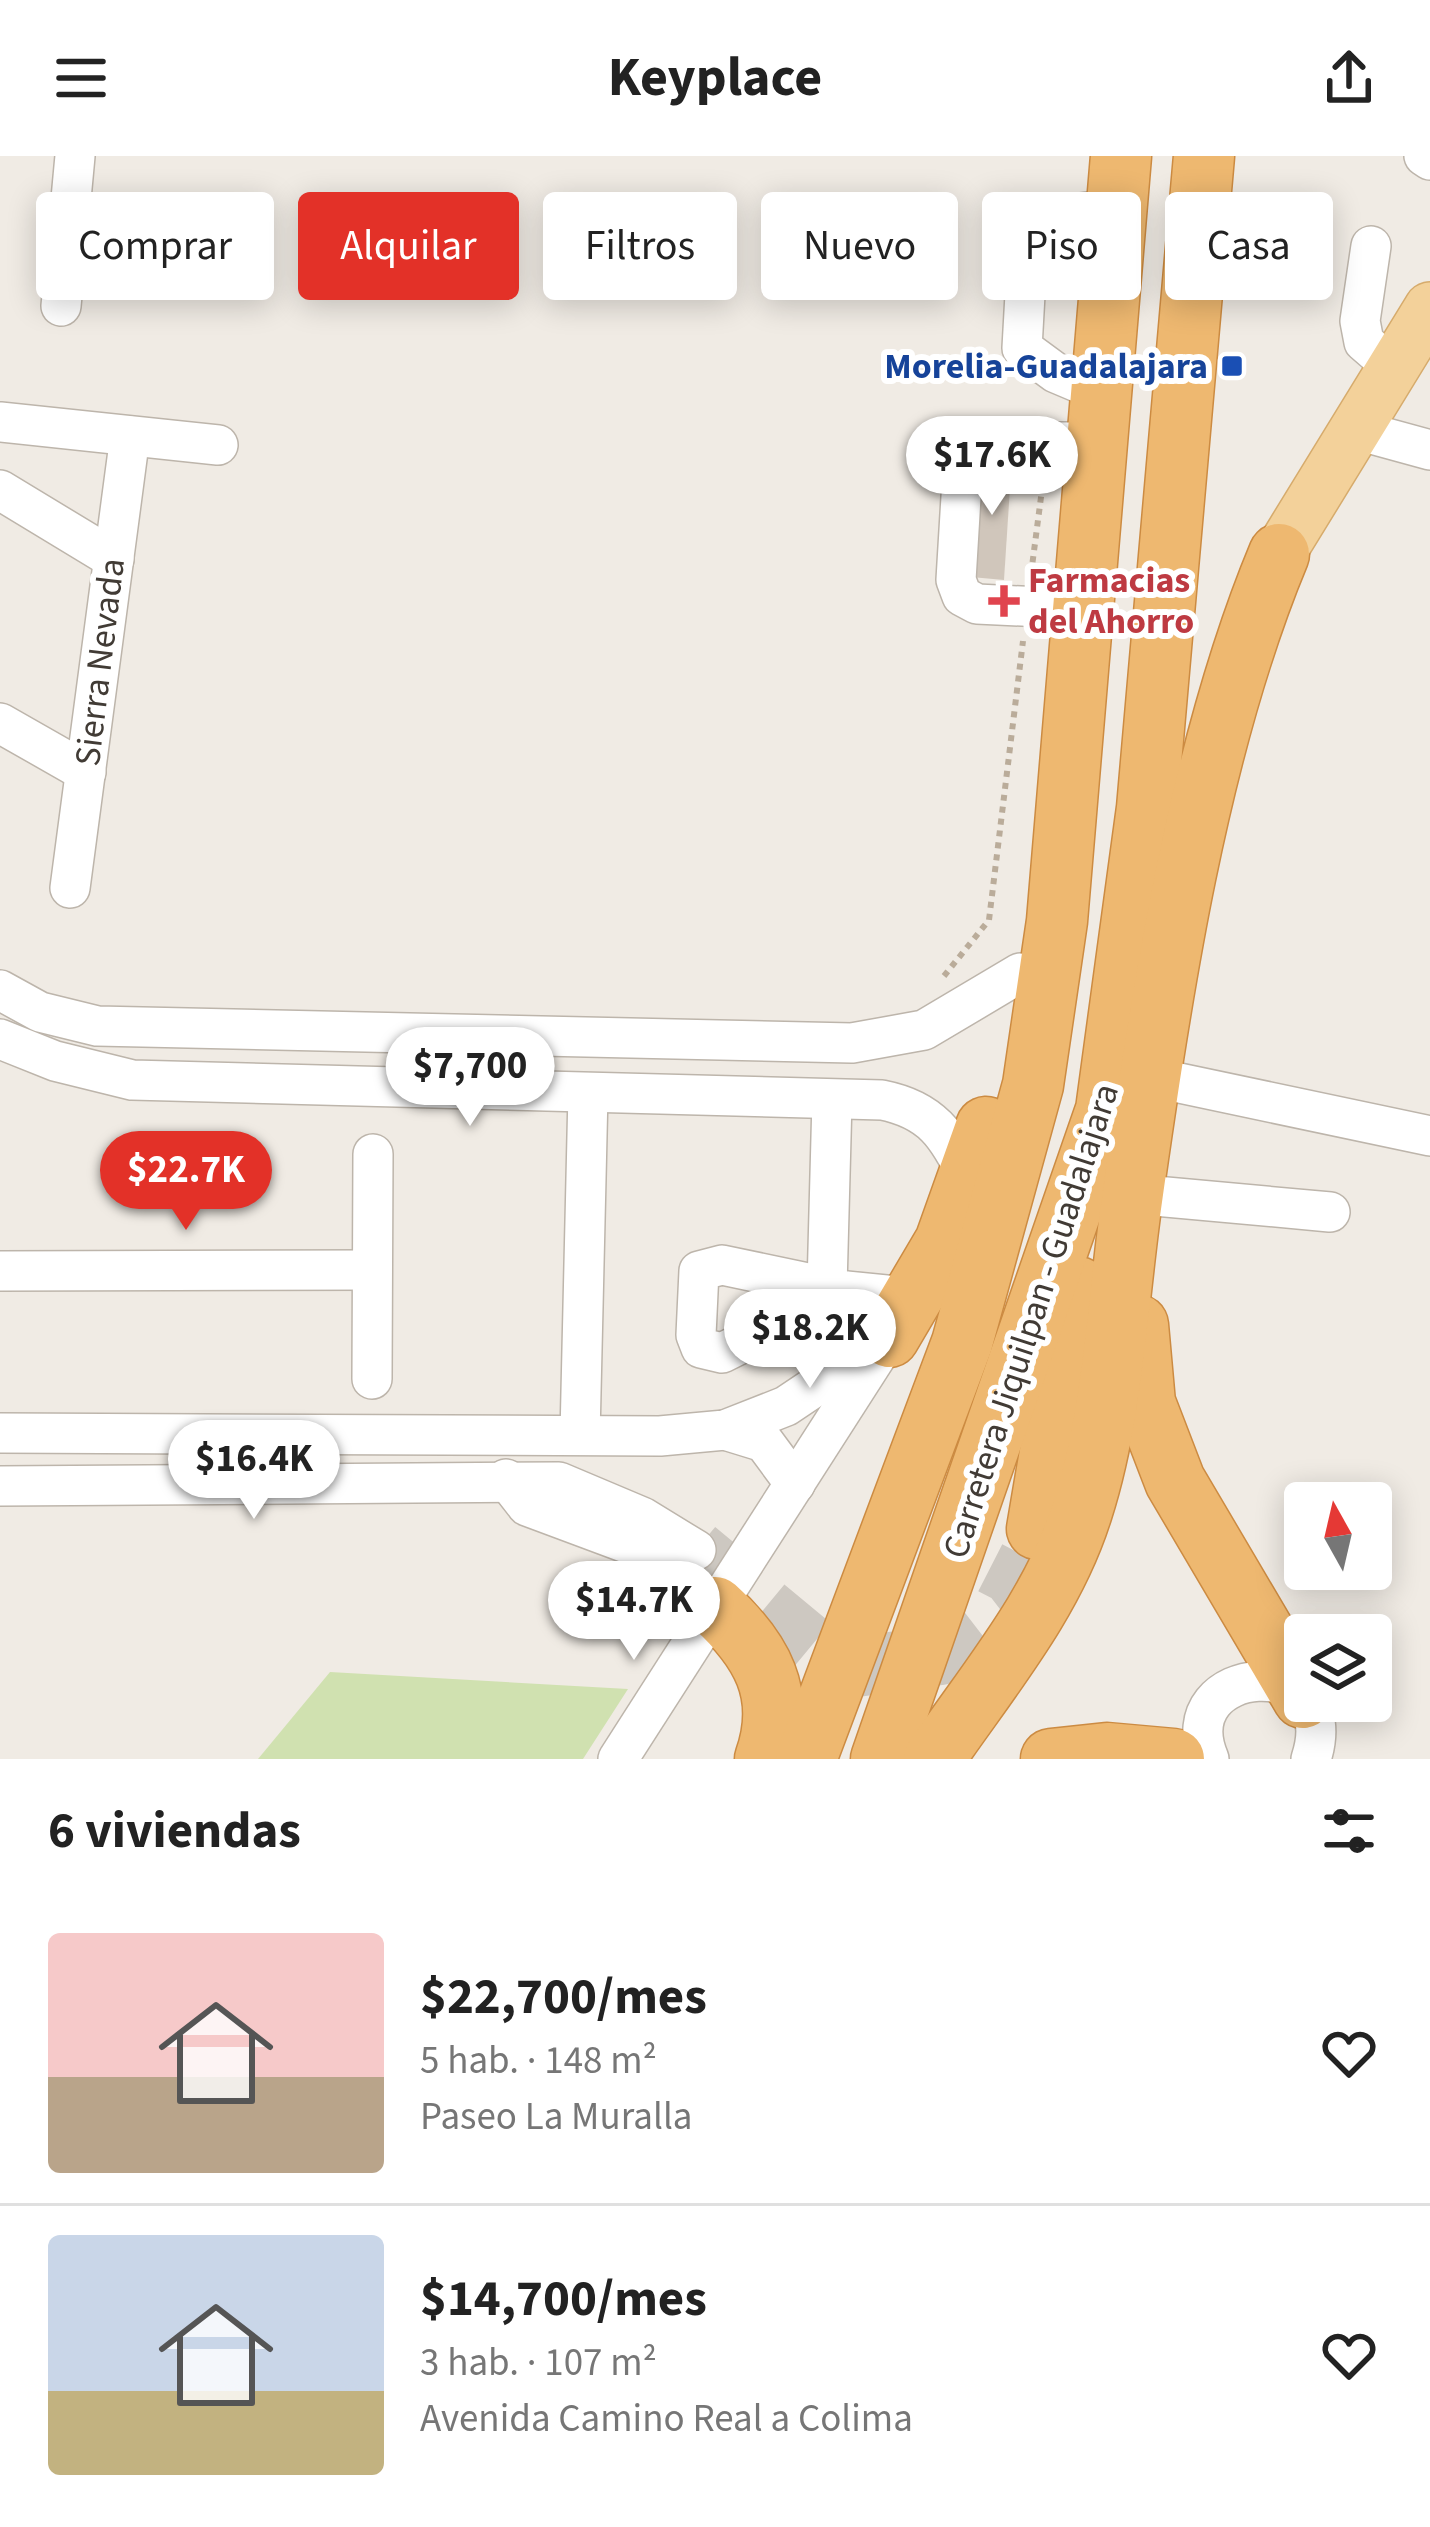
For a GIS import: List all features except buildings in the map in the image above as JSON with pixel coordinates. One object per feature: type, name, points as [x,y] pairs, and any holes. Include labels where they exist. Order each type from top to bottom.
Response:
[{"type":"highway","name":"Carretera Jiquilpan - Guadalajara","points":[[881,1759],[1129,1094],[1129,965],[1187,559],[1204,156]]},
{"type":"highway","name":"Carretera Jiquilpan - Guadalajara","points":[[806,1759],[988,1263],[1033,1085],[1050,981],[1060,862],[1055,609],[1119,183]]},
{"type":"highway","points":[[1187,559],[1231,594],[1244,590],[1279,554]]},
{"type":"highway","points":[[1029,1558],[1129,1094],[1184,895],[1244,645],[1279,554]]},
{"type":"highway","points":[[1184,895],[1187,559]]},
{"type":"highway","points":[[902,1318],[969,1179],[988,1122],[1020,973],[1060,862]]},
{"type":"highway","points":[[1129,1094],[1145,1402],[1175,1481],[1315,1739]]},
{"type":"highway","points":[[934,1759],[1054,1584],[1083,1509],[1105,1405],[1132,1204]]},
{"type":"highway","points":[[715,1607],[754,1644],[766,1668],[772,1706],[765,1759]]},
{"type":"highway","points":[[1051,1759],[1107,1753],[1174,1759]]},
{"type":"main road","points":[[1279,554],[1417,337]]},
{"type":"street","points":[[61,306],[75,156]]},
{"type":"street","points":[[1055,609],[977,604],[962,596],[956,580],[963,464],[970,448],[986,442],[1082,426],[1030,358],[1020,335],[1034,228],[1074,215],[1119,183]]},
{"type":"street","points":[[1371,246],[1360,321],[1364,342],[1417,337]]},
{"type":"street","points":[[0,422],[218,445]]},
{"type":"street","points":[[1357,430],[1430,450]]},
{"type":"street","name":"Sierra Nevada","points":[[70,888],[130,436]]},
{"type":"street","points":[[0,490],[114,559]]},
{"type":"street","points":[[0,723],[86,772]]},
{"type":"street","points":[[0,990],[40,1012],[98,1026],[852,1043],[924,1030],[1020,973]]},
{"type":"street","points":[[3,1042],[40,1012]]},
{"type":"street","points":[[3,1042],[132,1080],[882,1100],[929,1115],[952,1143],[969,1179]]},
{"type":"street","points":[[852,1043],[855,1081],[835,1100],[836,1288],[902,1318]]},
{"type":"street","points":[[580,1435],[588,1093]]},
{"type":"street","points":[[1129,1094],[1430,1136]]},
{"type":"street","points":[[372,1379],[373,1154]]},
{"type":"street","points":[[1132,1204],[1330,1212]]},
{"type":"street","points":[[0,1271],[371,1270]]},
{"type":"street","points":[[725,1430],[785,1406],[902,1318]]},
{"type":"street","points":[[618,1759],[902,1318]]},
{"type":"street","points":[[0,1433],[580,1435],[725,1430],[764,1442],[795,1484]]},
{"type":"street","points":[[502,1433],[506,1479],[527,1505],[629,1544],[715,1607]]},
{"type":"street","points":[[0,1486],[559,1482],[642,1517],[696,1550]]},
{"type":"street","points":[[1209,1759],[1203,1733],[1207,1716],[1227,1690],[1258,1679],[1275,1681],[1315,1739]]},
{"type":"path","points":[[934,988],[989,920],[1055,609],[1082,426]]},
{"type":"green space","points":[[330,1672],[628,1689],[583,1759],[258,1759]]},
{"type":"tunnel","points":[[696,1550],[815,1649],[856,1667],[940,1655],[1005,1605],[1029,1558]]},
{"type":"place","name":"Morelia-Guadalajara","points":[[1232,366]]},
{"type":"place","name":"Farmacias del Ahorro","points":[[1004,601]]}]
